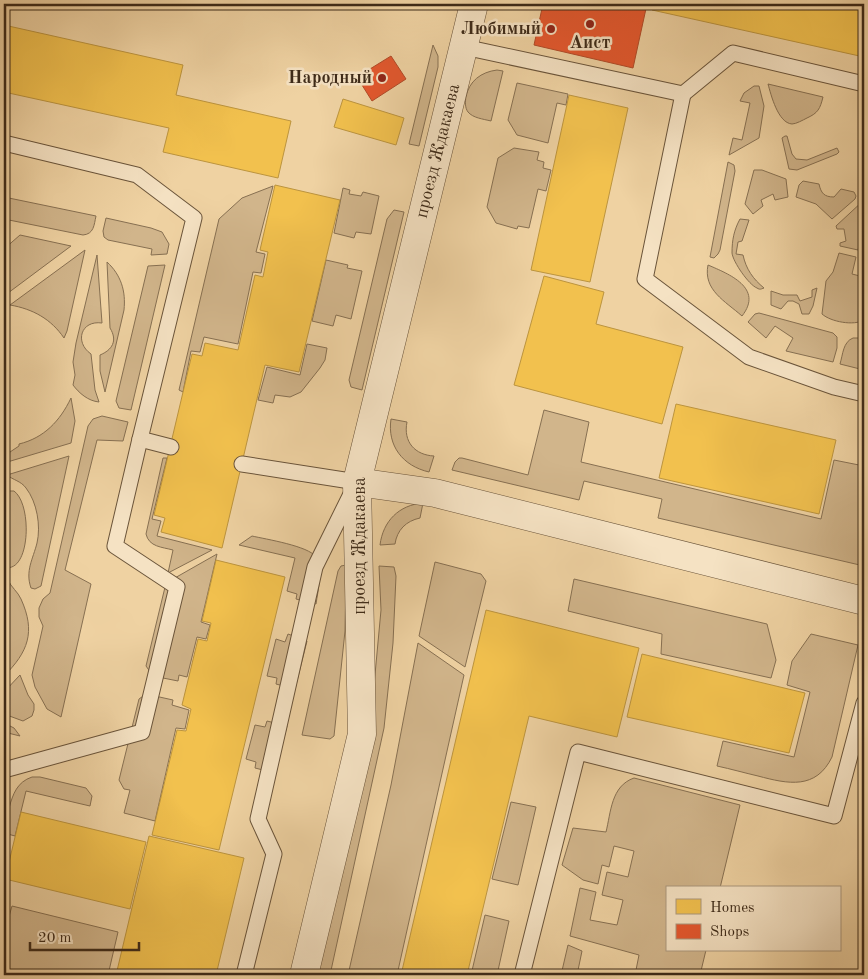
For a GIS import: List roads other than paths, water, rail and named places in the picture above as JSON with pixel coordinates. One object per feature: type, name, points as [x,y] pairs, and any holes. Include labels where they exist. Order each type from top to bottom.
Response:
[{"type":"street","name":"проезд Ждакаева","points":[[304,975],[362,734],[357,482],[474,4]]},
{"type":"street","points":[[357,482],[435,492],[864,600]]},
{"type":"lane","points":[[464,47],[683,94]]},
{"type":"lane","points":[[864,84],[733,53],[683,94],[645,279],[749,357],[834,387],[864,394]]},
{"type":"lane","points":[[4,144],[137,175],[194,218],[115,546],[177,586],[142,732],[4,770]]},
{"type":"lane","points":[[140,439],[171,447]]},
{"type":"lane","points":[[242,464],[357,482],[316,567],[300,635],[258,819],[274,854],[244,975]]},
{"type":"lane","points":[[522,975],[578,752],[834,816],[864,703]]},
{"type":"place","name":"Аист","points":[[590,24]]},
{"type":"place","name":"Любимый","points":[[551,29]]},
{"type":"place","name":"Народный","points":[[382,78]]}]
